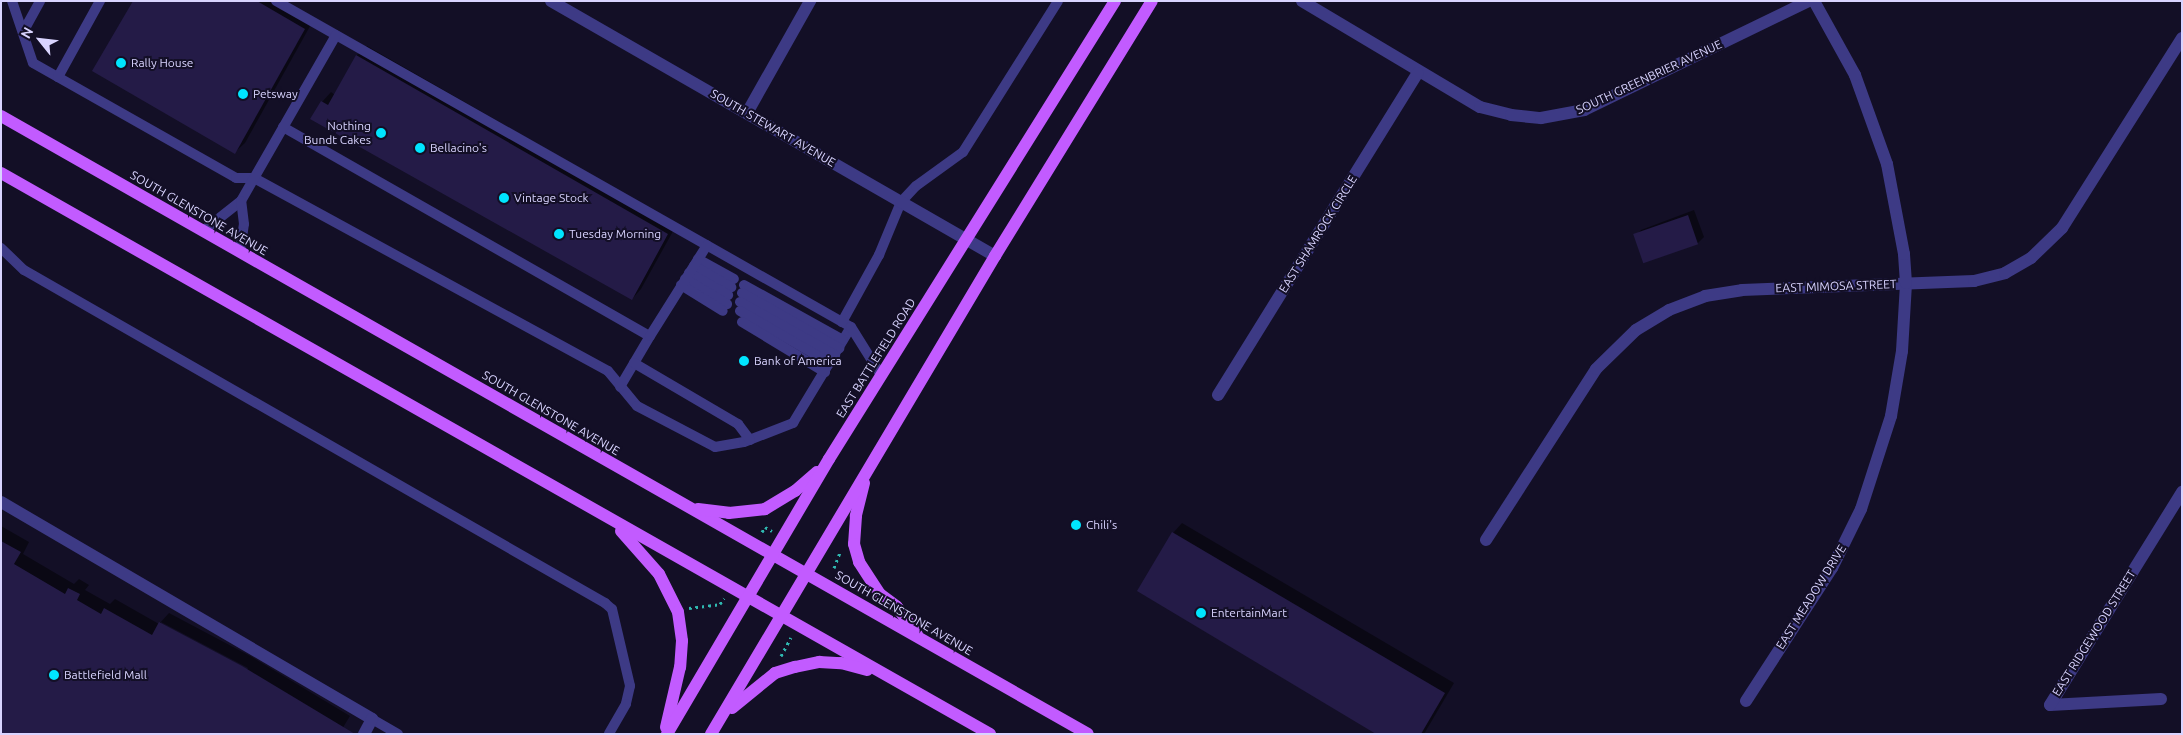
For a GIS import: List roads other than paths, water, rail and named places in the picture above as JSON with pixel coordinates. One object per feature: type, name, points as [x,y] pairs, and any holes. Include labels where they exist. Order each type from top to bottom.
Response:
[{"type":"main road","name":"EAST BATTLEFIELD ROAD","points":[[666,734],[829,459],[1115,1]]},
{"type":"main road","points":[[711,734],[995,256],[1152,1]]},
{"type":"main road","points":[[1,110],[25,130]]},
{"type":"main road","name":"SOUTH GLENSTONE AVENUE","points":[[1,116],[1088,734]]},
{"type":"main road","points":[[1,173],[746,598],[990,734]]},
{"type":"main road","points":[[690,508],[729,514],[765,509],[795,492],[829,459]]},
{"type":"main road","points":[[867,469],[856,516],[854,544],[859,562],[880,594],[897,607],[920,639]]},
{"type":"main road","points":[[611,520],[659,574],[678,612],[682,642],[680,667],[666,734]]},
{"type":"main road","points":[[718,722],[758,685],[775,673],[795,667],[819,662],[841,663],[886,675]]},
{"type":"street","name":"SOUTH STEWART AVENUE","points":[[552,1],[995,256]]},
{"type":"street","points":[[747,113],[810,1]]},
{"type":"street","name":"SOUTH GREENBRIER AVENUE","points":[[1302,1],[1456,95],[1495,112],[1526,117],[1571,114],[1597,104],[1808,1]]},
{"type":"street","name":"EAST MEADOW DRIVE","points":[[1746,701],[1832,568],[1867,494],[1883,448],[1897,384],[1906,283],[1897,209],[1878,134],[1855,75],[1814,1]]},
{"type":"street","name":"EAST MIMOSA STREET","points":[[1486,540],[1596,369],[1622,342],[1652,319],[1687,301],[1723,292],[1990,278],[2019,266],[2041,251],[2062,228],[2182,38]]},
{"type":"street","name":"EAST SHAMROCK CIRCLE","points":[[1218,395],[1418,73]]},
{"type":"street","name":"EAST RIDGEWOOD STREET","points":[[2161,700],[2050,705],[2182,492]]},
{"type":"street","points":[[1,502],[372,719],[364,734]]},
{"type":"lane","points":[[12,1],[33,63],[236,178],[254,178],[608,371],[637,406],[715,447],[750,440],[793,423],[834,356],[901,202],[916,186],[962,152],[1058,1]]},
{"type":"lane","points":[[23,32],[40,1]]},
{"type":"lane","points":[[58,77],[100,1]]},
{"type":"lane","points":[[276,1],[846,325],[881,376]]},
{"type":"lane","points":[[203,231],[241,201],[336,35]]},
{"type":"lane","points":[[283,127],[650,336]]},
{"type":"lane","points":[[240,252],[244,224],[241,201]]},
{"type":"lane","points":[[620,387],[689,272],[707,246]]},
{"type":"lane","points":[[1,248],[24,270],[605,603],[612,610],[630,686],[626,704],[609,734]]},
{"type":"lane","points":[[689,272],[729,295]]},
{"type":"lane","points":[[689,272],[729,295]]},
{"type":"lane","points":[[689,272],[729,295]]},
{"type":"lane","points":[[834,356],[742,298],[834,356]]},
{"type":"lane","points":[[742,322],[834,356]]},
{"type":"lane","points":[[634,363],[738,424],[750,440]]},
{"type":"lane","points":[[372,719],[398,734]]},
{"type":"place","name":"Rally House","points":[[121,63]]},
{"type":"place","name":"Petsway","points":[[243,94]]},
{"type":"place","name":"Nothing Bundt Cakes","points":[[381,133]]},
{"type":"place","name":"Bellacino's","points":[[420,148]]},
{"type":"place","name":"Vintage Stock","points":[[504,198]]},
{"type":"place","name":"Tuesday Morning","points":[[559,234]]},
{"type":"place","name":"Bank of America","points":[[744,361]]},
{"type":"place","name":"Chili's","points":[[1076,525]]},
{"type":"place","name":"EntertainMart","points":[[1201,613]]},
{"type":"place","name":"Battlefield Mall","points":[[54,675]]}]
